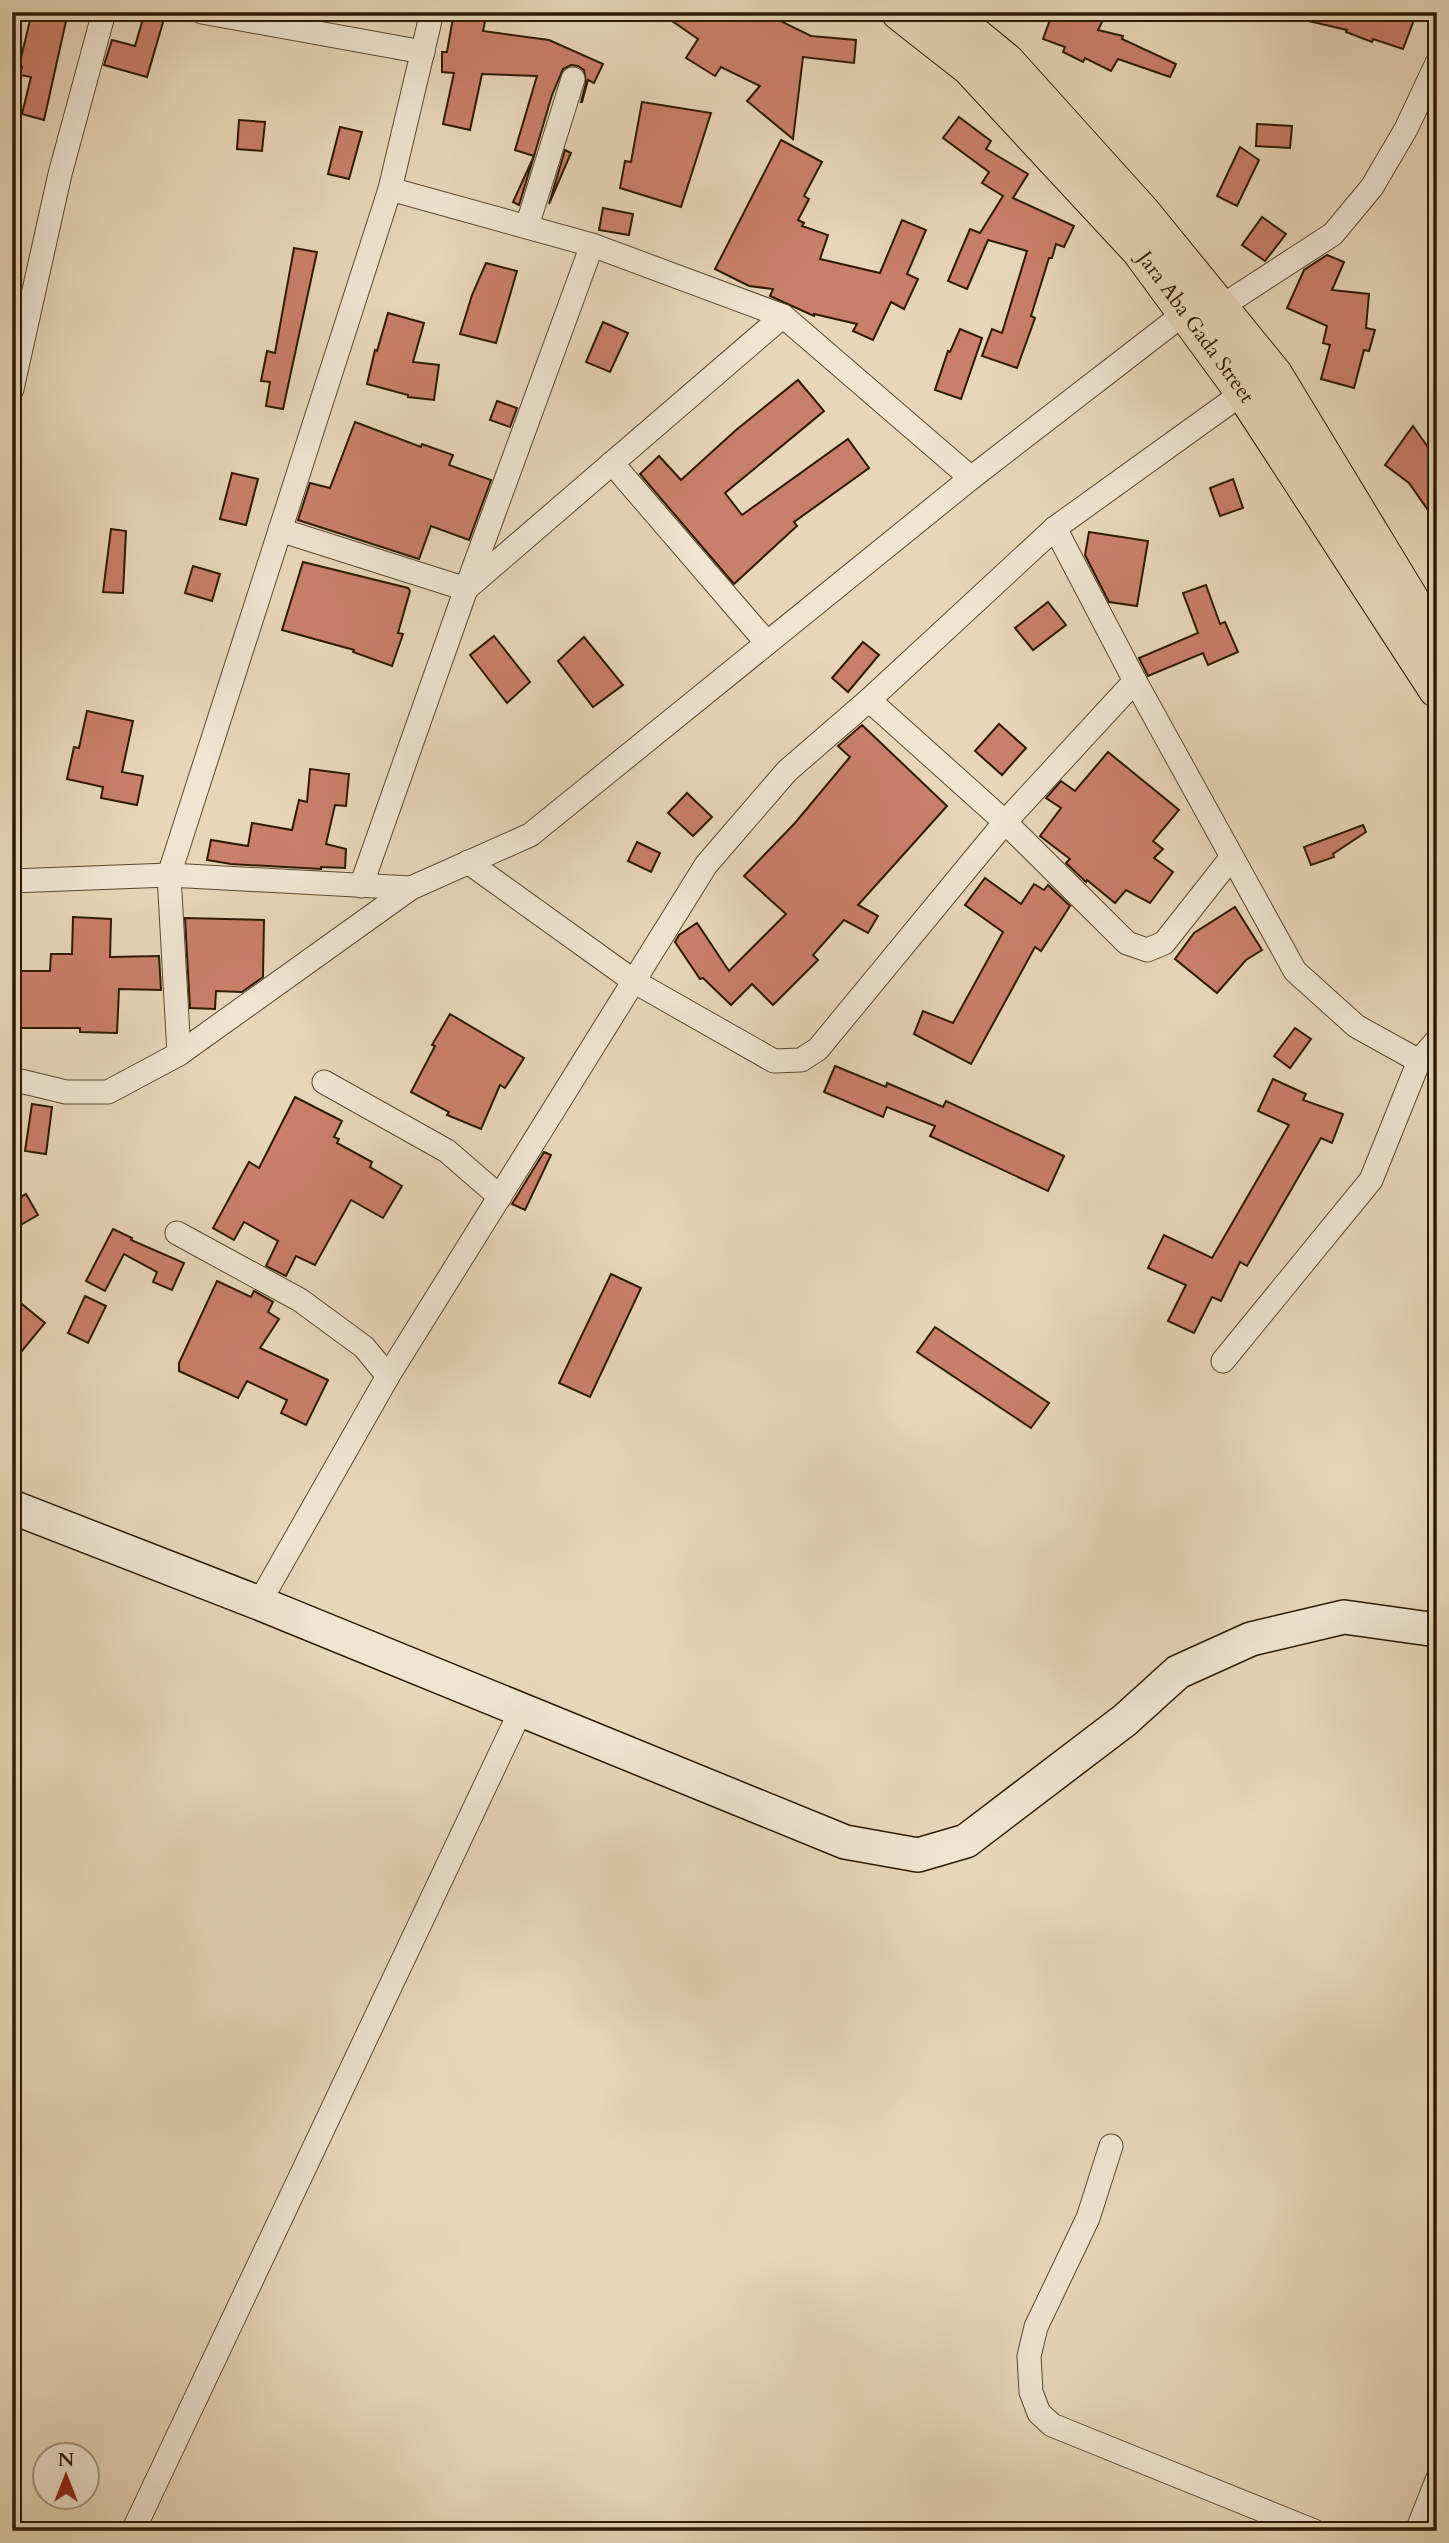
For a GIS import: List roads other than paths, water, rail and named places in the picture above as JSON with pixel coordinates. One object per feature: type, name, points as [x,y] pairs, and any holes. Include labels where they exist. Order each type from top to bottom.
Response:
[{"type":"main road","name":"Jara Aba Gada Street","points":[[900,12],[970,66],[1140,250],[1273,375],[1437,644]]},
{"type":"main road","name":"Jara Aba Gada Street","points":[[945,12],[1006,62],[1142,213],[1203,310],[1244,392],[1437,689]]},
{"type":"street","points":[[12,389],[60,174],[104,12]]},
{"type":"street","points":[[202,12],[423,52]]},
{"type":"street","points":[[179,1054],[169,875],[390,189],[432,12]]},
{"type":"street","points":[[12,1079],[66,1092],[108,1093],[179,1054],[411,888],[530,835],[971,478],[1203,310],[1333,234],[1371,187],[1406,129],[1437,63]]},
{"type":"street","points":[[527,226],[573,79]]},
{"type":"street","points":[[390,189],[592,245],[783,316],[971,478]]},
{"type":"street","points":[[361,886],[592,245]]},
{"type":"street","points":[[466,589],[783,316]]},
{"type":"street","points":[[259,1602],[388,1376],[706,865],[787,771],[869,700],[1055,528],[1244,392]]},
{"type":"street","points":[[612,463],[767,643]]},
{"type":"street","points":[[1055,528],[1135,681],[1295,971],[1356,1026],[1419,1061]]},
{"type":"street","points":[[280,530],[466,589]]},
{"type":"street","points":[[468,862],[635,982],[774,1060],[802,1060],[818,1049],[1005,822],[1135,681]]},
{"type":"street","points":[[869,700],[1005,822],[1127,943],[1147,950],[1164,943],[1231,858]]},
{"type":"street","points":[[12,881],[169,875],[411,888]]},
{"type":"street","points":[[1223,1361],[1371,1180],[1419,1061],[1437,1040]]},
{"type":"street","points":[[324,1082],[447,1151],[500,1197]]},
{"type":"street","points":[[177,1233],[300,1300],[364,1347],[388,1376]]},
{"type":"street","points":[[12,1507],[259,1602],[845,1842],[918,1855],[966,1841],[1125,1720],[1178,1672],[1251,1639],[1344,1617],[1437,1630]]},
{"type":"street","points":[[134,2531],[521,1710]]},
{"type":"street","points":[[1111,2146],[1087,2218],[1036,2327],[1029,2356],[1031,2392],[1038,2413],[1052,2425],[1314,2531]]},
{"type":"street","points":[[1417,2531],[1437,2480]]}]
